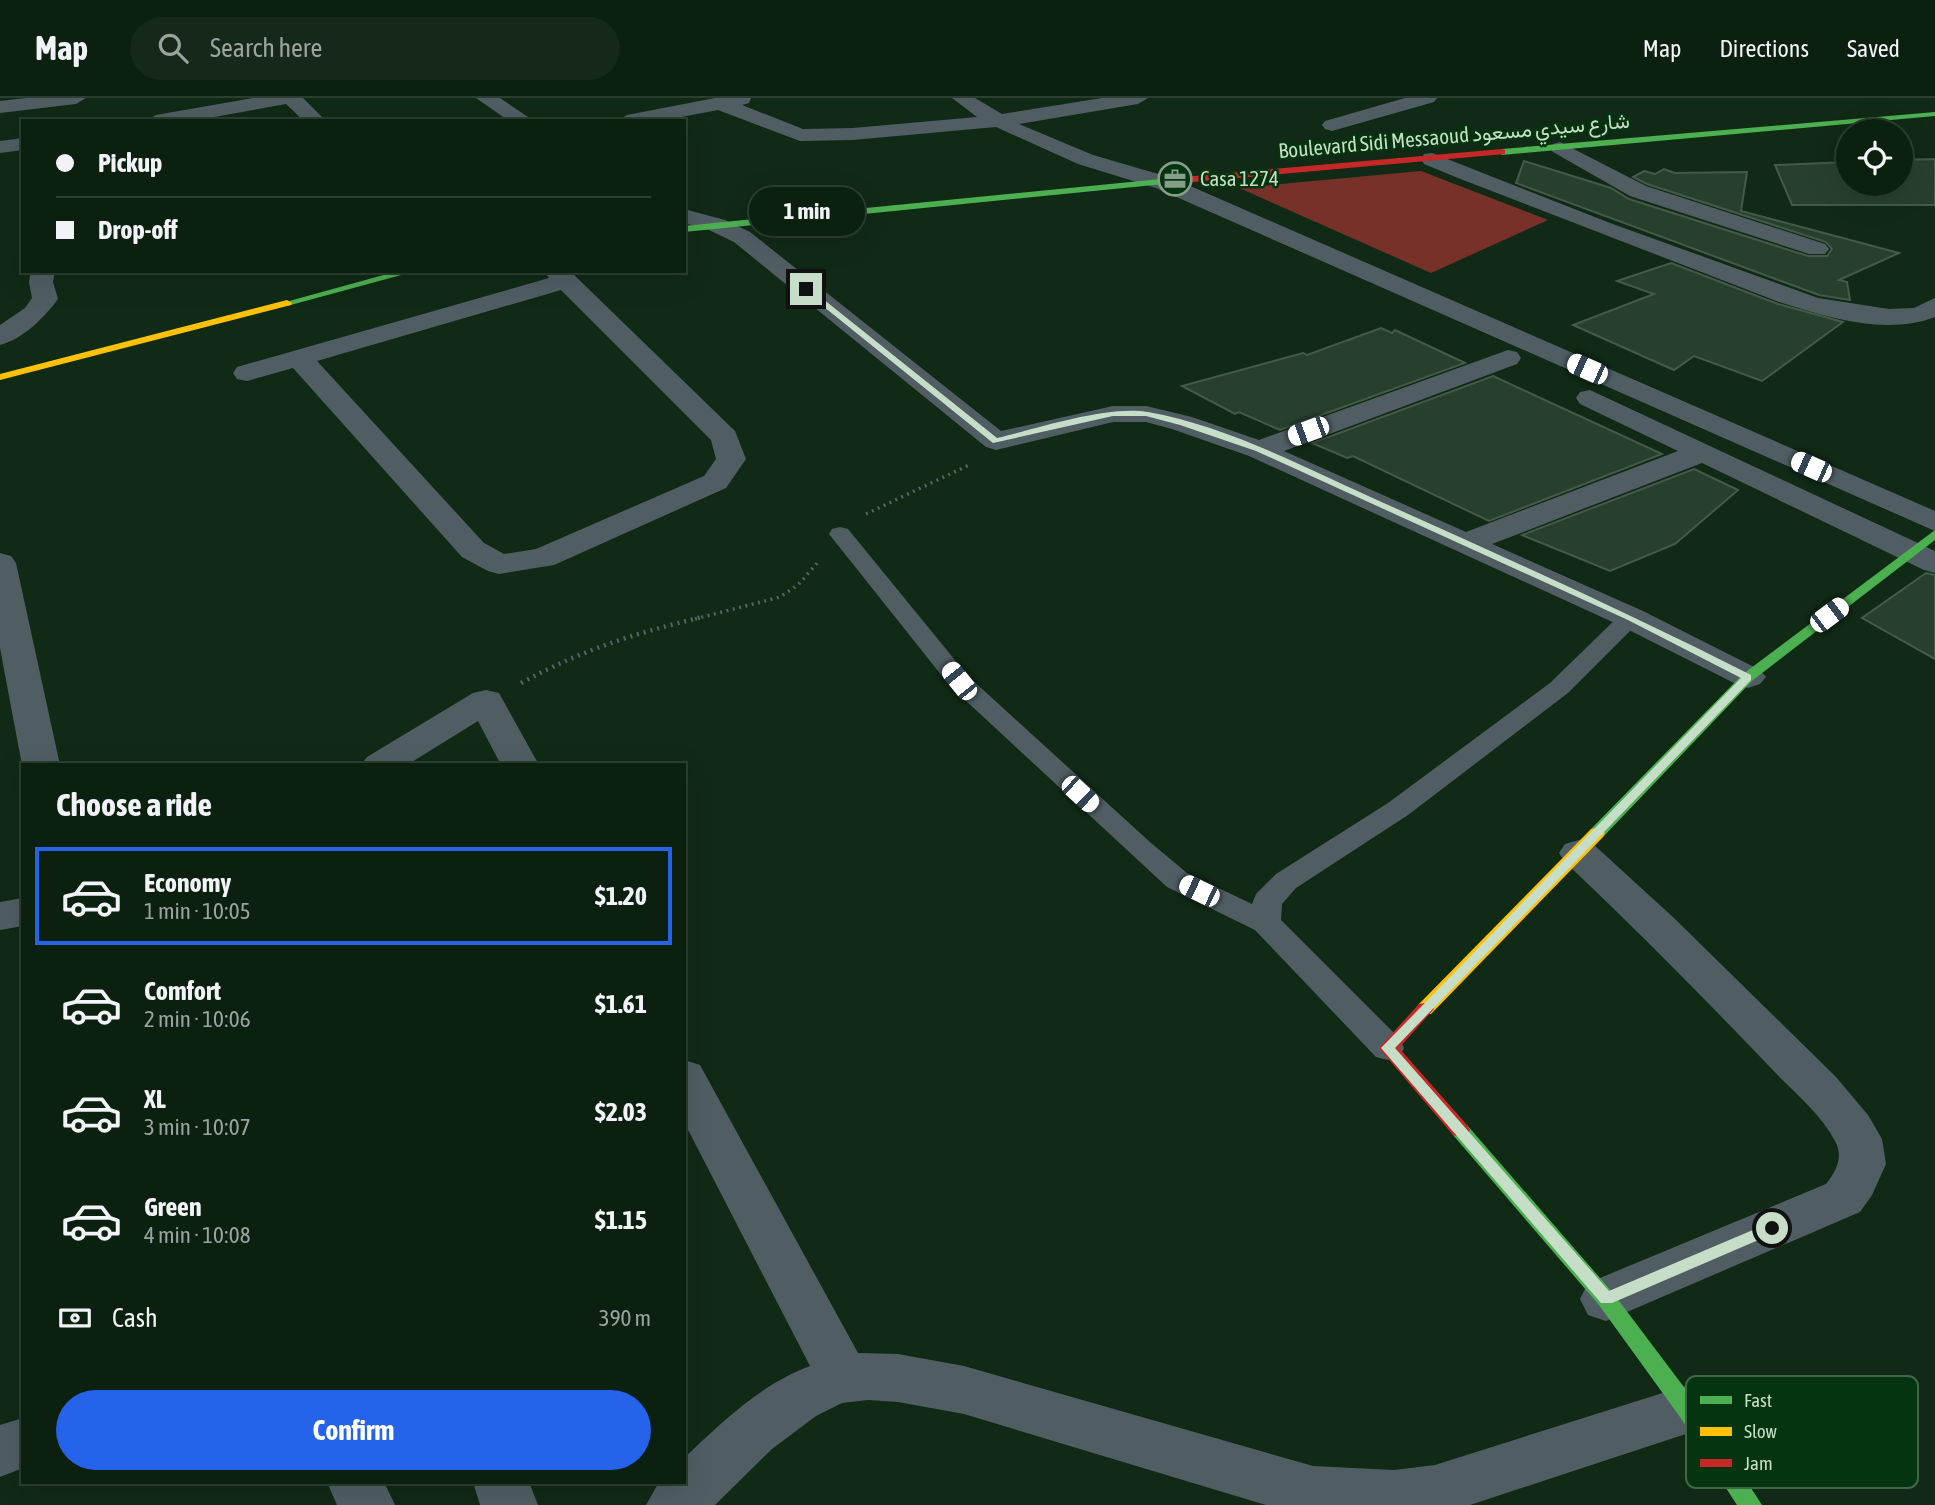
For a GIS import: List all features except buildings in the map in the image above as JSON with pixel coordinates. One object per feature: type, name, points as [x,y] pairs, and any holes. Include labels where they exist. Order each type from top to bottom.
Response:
[{"type":"street","points":[[0,107],[76,98]]},
{"type":"street","points":[[168,119],[289,98],[314,119]]},
{"type":"street","points":[[486,98],[521,119]]},
{"type":"street","points":[[638,119],[746,98]]},
{"type":"street","points":[[962,98],[998,121],[1112,177],[1508,358],[1935,563]]},
{"type":"street","points":[[719,103],[800,135],[853,134],[998,121],[1138,98]]},
{"type":"street","points":[[1332,125],[1427,98]]},
{"type":"street","name":"Boulevard Sidi Messaoud شارع سيدي مسعود","points":[[1164,183],[1935,114]]},
{"type":"street","points":[[0,148],[21,144]]},
{"type":"street","points":[[1560,148],[1638,191],[1817,249]]},
{"type":"street","points":[[1432,159],[1562,214],[1789,296],[1874,316],[1906,316],[1931,310],[1935,306]]},
{"type":"street","points":[[686,229],[1112,177],[1164,183],[1935,522]]},
{"type":"street","points":[[686,217],[717,225],[742,237],[996,441],[1113,414],[1146,414],[1259,450],[1631,618],[1748,677]]},
{"type":"street","points":[[0,337],[34,313],[45,299],[41,282],[43,273]]},
{"type":"street","points":[[0,377],[403,273]]},
{"type":"street","points":[[247,373],[561,276],[725,437],[731,458],[715,482],[543,558],[499,564],[473,550],[299,358]]},
{"type":"street","points":[[1259,450],[1508,358]]},
{"type":"street","points":[[1465,543],[1703,452]]},
{"type":"street","points":[[1686,1407],[1606,1298],[1388,1048],[1748,677],[1935,534]]},
{"type":"street","points":[[0,563],[41,763]]},
{"type":"street","points":[[383,763],[486,701],[519,763]]},
{"type":"street","points":[[1579,853],[1654,920],[1731,998],[1847,1120],[1862,1149],[1860,1176],[1843,1198],[1606,1298]]},
{"type":"street","points":[[0,916],[21,912]]},
{"type":"street","points":[[686,1081],[844,1379]]},
{"type":"street","points":[[676,1505],[779,1409],[816,1389],[844,1379],[897,1378],[991,1398],[1313,1493],[1356,1497],[1394,1497],[1435,1492],[1686,1411]]},
{"type":"street","points":[[0,1451],[21,1444]]},
{"type":"street","points":[[356,1484],[366,1505]]},
{"type":"street","points":[[502,1484],[509,1505]]},
{"type":"street","points":[[1739,1488],[1750,1505]]},
{"type":"lane","points":[[840,534],[959,681],[1141,850],[1177,880],[1266,923],[1388,1048]]},
{"type":"lane","points":[[1266,923],[1267,901],[1286,881],[1398,809],[1559,688],[1631,618]]},
{"type":"path","points":[[486,701],[588,649],[662,626],[769,601],[791,592],[840,534],[876,509],[967,466],[996,441]]},
{"type":"shaded area","points":[[1421,171],[1548,220],[1431,273],[1239,188]]},
{"type":"traffic: fast","points":[[1502,152],[1935,114]]},
{"type":"traffic: fast","points":[[686,229],[1171,181]]},
{"type":"traffic: fast","points":[[287,303],[403,273]]},
{"type":"traffic: fast","points":[[1597,833],[1748,677],[1935,534]]},
{"type":"traffic: fast","points":[[1460,1130],[1606,1299],[1686,1407]]},
{"type":"traffic: fast","points":[[1739,1488],[1750,1505]]},
{"type":"traffic: slow","points":[[0,377],[287,303]]},
{"type":"traffic: slow","points":[[1425,1009],[1597,833]]},
{"type":"traffic: jam","points":[[1171,181],[1502,152]]},
{"type":"traffic: jam","points":[[1425,1009],[1388,1048],[1460,1130]]},
{"type":"place","name":"Casa 1274","points":[[1175,179]]},
{"type":"route","points":[[806,289],[996,441],[1113,414],[1146,414],[1182,423],[1259,450],[1631,618],[1748,677],[1388,1048],[1606,1298],[1772,1228]]}]
